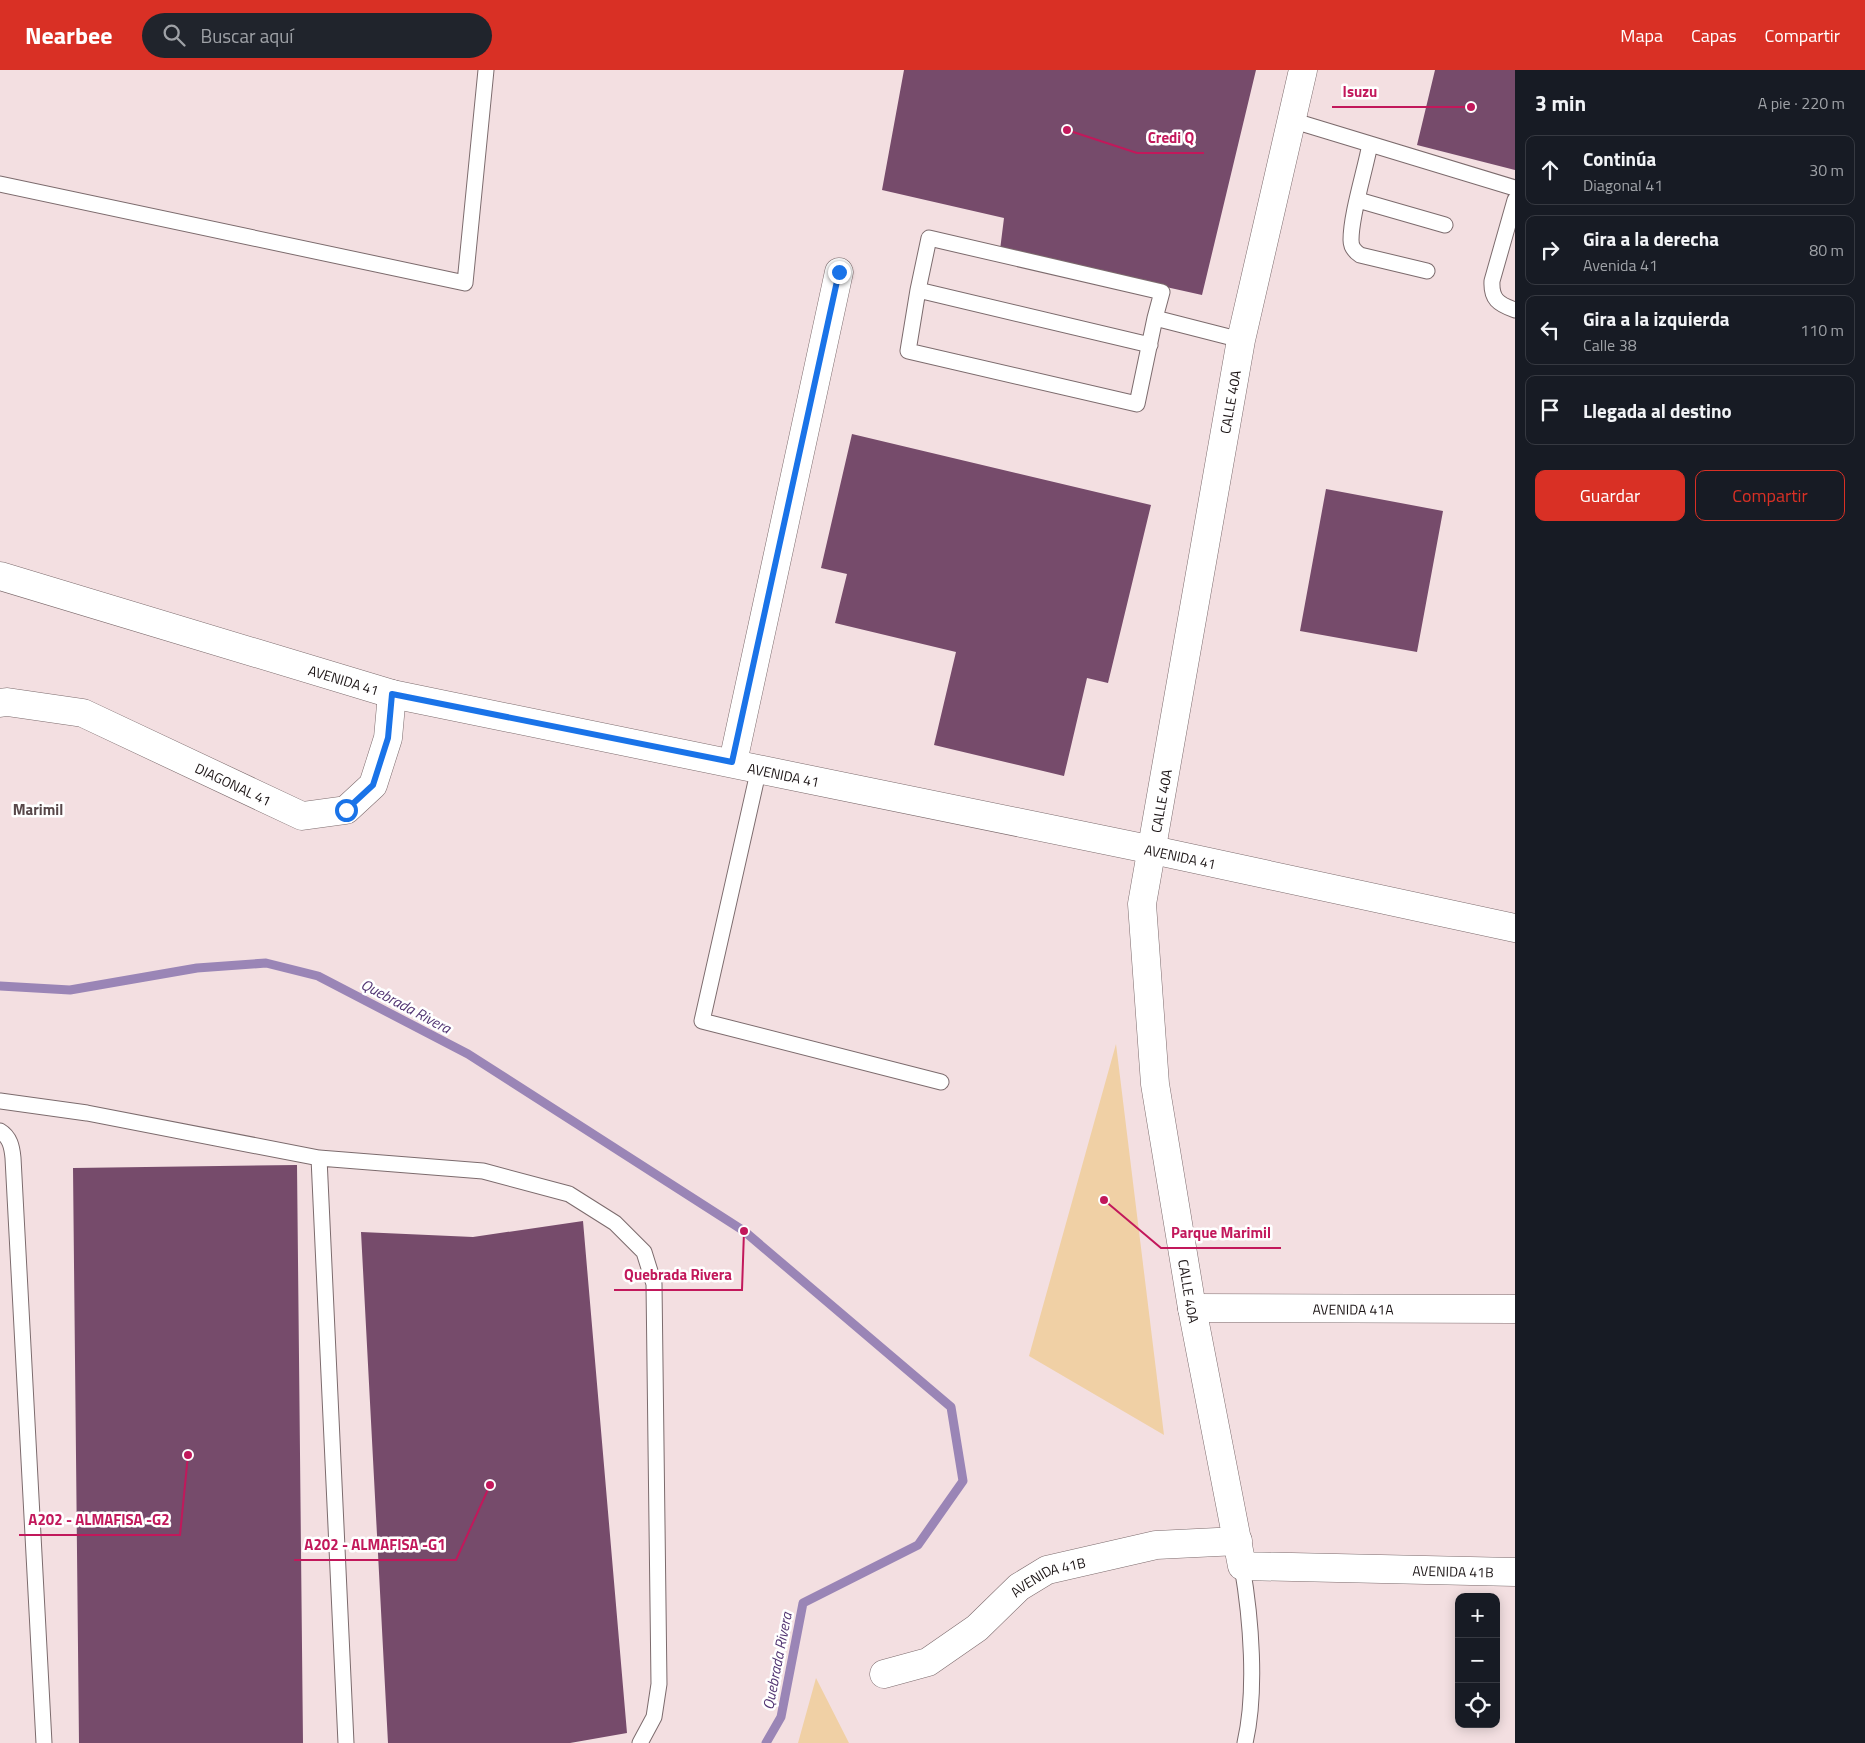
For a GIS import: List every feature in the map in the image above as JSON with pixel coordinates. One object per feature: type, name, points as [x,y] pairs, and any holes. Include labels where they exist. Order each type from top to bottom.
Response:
[{"type":"street","name":"CALLE 40A","points":[[1240,1553],[1192,1308],[1155,1084],[1142,904],[1241,340],[1302,70]]},
{"type":"street","points":[[746,765],[839,272]]},
{"type":"street","name":"AVENIDA 41","points":[[0,576],[392,694],[746,765],[1515,928]]},
{"type":"street","name":"DIAGONAL 41","points":[[0,703],[7,702],[83,713],[302,816],[346,810],[373,785],[388,738],[392,694]]},
{"type":"street","name":"AVENIDA 41A","points":[[1192,1308],[1515,1309]]},
{"type":"street","name":"AVENIDA 41B","points":[[884,1674],[928,1662],[978,1628],[1018,1588],[1047,1570],[1156,1545],[1240,1553],[1515,1572]]},
{"type":"lane","points":[[0,184],[465,283],[486,70]]},
{"type":"lane","points":[[1291,120],[1515,188]]},
{"type":"lane","points":[[1370,144],[1351,241],[1354,251],[1360,256],[1428,271]]},
{"type":"lane","points":[[1358,200],[1445,225]]},
{"type":"lane","points":[[1515,200],[1492,281],[1492,293],[1494,299],[1502,306],[1515,310]]},
{"type":"lane","points":[[929,238],[1162,292],[1155,318],[1137,404],[908,351],[929,238]]},
{"type":"lane","points":[[918,290],[1150,345]]},
{"type":"lane","points":[[1155,318],[1241,340]]},
{"type":"lane","points":[[746,765],[702,1021],[941,1082]]},
{"type":"lane","points":[[0,1100],[88,1113],[319,1158],[484,1171],[569,1194],[615,1223],[644,1252],[654,1284],[660,1684],[654,1717],[640,1743]]},
{"type":"lane","points":[[0,1131],[5,1134],[12,1146],[13,1158],[44,1743]]},
{"type":"lane","points":[[319,1158],[346,1743]]},
{"type":"lane","points":[[1240,1553],[1251,1666],[1251,1713],[1245,1743]]},
{"type":"shaded area","points":[[1116,1044],[1164,1435],[1029,1356]]},
{"type":"shaded area","points":[[816,1678],[849,1743],[798,1743]]},
{"type":"building","points":[[904,70],[1256,70],[1202,295],[1000,250],[1004,218],[882,190]]},
{"type":"building","points":[[1435,70],[1515,70],[1515,170],[1417,145]]},
{"type":"building","points":[[852,434],[1151,505],[1108,683],[1087,678],[1064,776],[934,745],[956,652],[835,623],[847,574],[821,568]]},
{"type":"building","points":[[1326,489],[1443,511],[1417,652],[1300,631]]},
{"type":"building","points":[[297,1165],[303,1743],[79,1743],[73,1168]]},
{"type":"building","points":[[583,1221],[627,1733],[570,1743],[388,1743],[361,1232],[473,1237]]},
{"type":"waterway","name":"Quebrada Rivera","points":[[0,986],[70,990],[197,968],[266,963],[318,976],[468,1054],[744,1231],[951,1407],[963,1481],[918,1545],[803,1603],[781,1717],[766,1743]]},
{"type":"place","name":"Isuzu","points":[[1471,107]]},
{"type":"place","name":"Credi Q","points":[[1067,130]]},
{"type":"place","name":"Parque Marimil","points":[[1104,1200]]},
{"type":"place","name":"Quebrada Rivera","points":[[744,1231]]},
{"type":"place","name":"A202 - ALMAFISA -G2","points":[[188,1455]]},
{"type":"place","name":"A202 - ALMAFISA -G1","points":[[490,1485]]},
{"type":"district","name":"Marimil","points":[[38,809]]},
{"type":"route","points":[[346,810],[373,785],[388,738],[392,694],[732,762],[839,272]]}]
